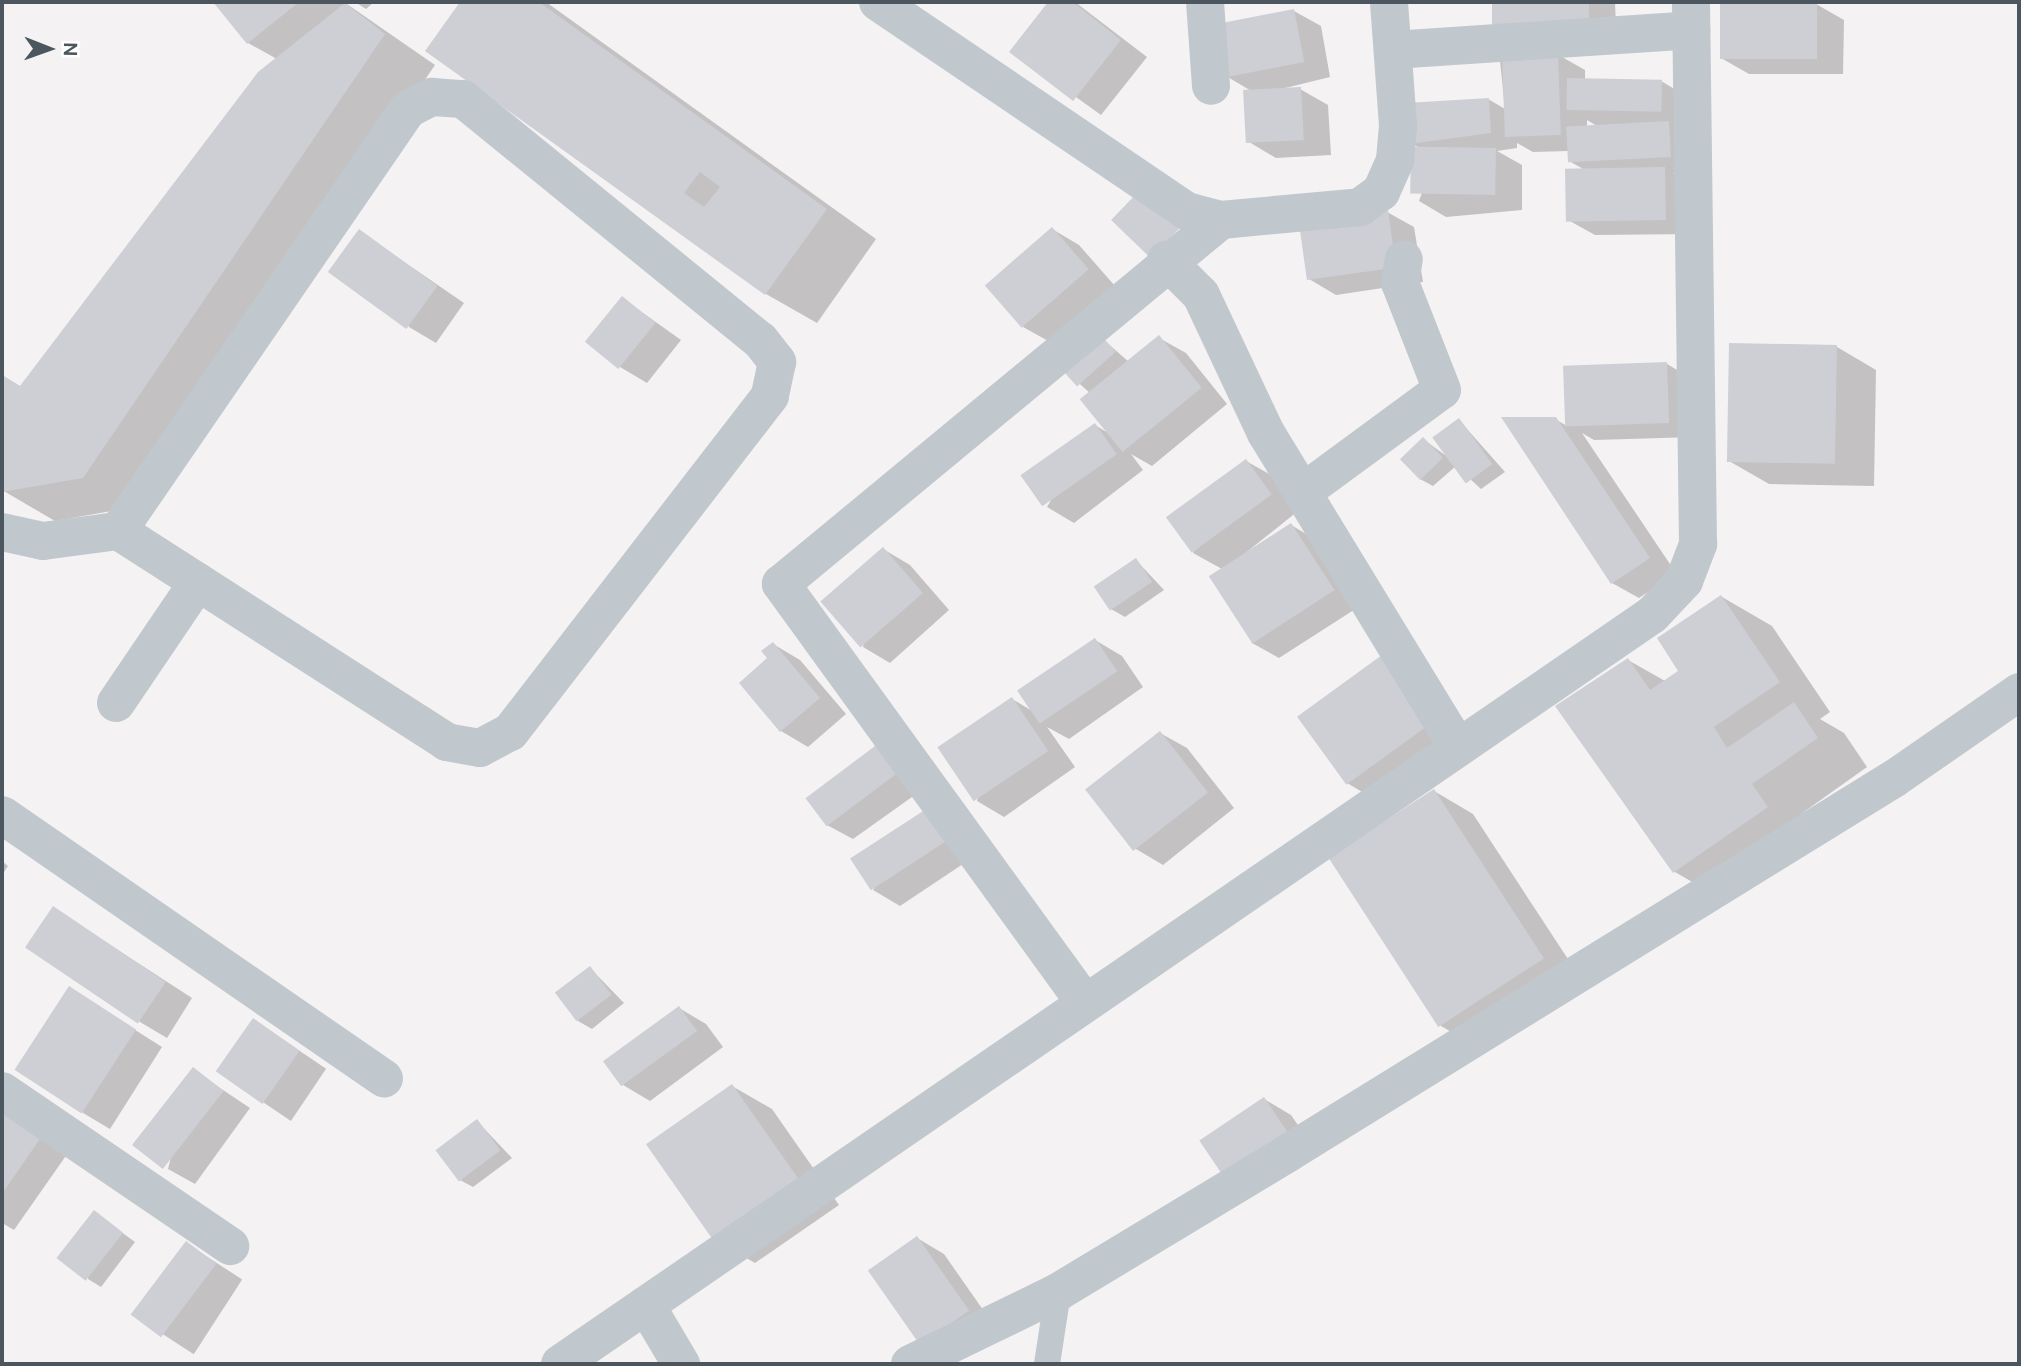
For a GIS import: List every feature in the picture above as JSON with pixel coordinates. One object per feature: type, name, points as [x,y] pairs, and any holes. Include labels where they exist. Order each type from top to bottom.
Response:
[{"type":"street","points":[[878,2],[1187,211],[1221,220],[1360,207],[1381,192],[1395,160],[1393,50],[1389,2]]},
{"type":"street","points":[[1205,2],[1210,86]]},
{"type":"street","points":[[560,1364],[1457,746],[1652,615],[1684,581],[1698,544],[1691,16],[1393,50]]},
{"type":"street","points":[[2,532],[43,541],[118,531],[447,742],[480,748],[510,732],[771,396],[777,362],[760,340],[463,99],[432,97],[408,109],[118,531]]},
{"type":"street","points":[[1085,1003],[781,584],[1166,260],[1221,220]]},
{"type":"street","points":[[1303,492],[1442,390],[1400,283],[1404,259]]},
{"type":"street","points":[[1166,260],[1201,295],[1303,492],[1457,746]]},
{"type":"street","points":[[116,703],[198,582]]},
{"type":"street","points":[[910,1364],[1058,1292],[1895,778],[2019,692]]},
{"type":"street","points":[[2,815],[384,1079]]},
{"type":"street","points":[[2,1091],[230,1246]]},
{"type":"street","points":[[646,1305],[681,1364]]},
{"type":"lane","points":[[1046,1364],[1058,1292]]},
{"type":"building","points":[[213,2],[299,2],[247,44]]},
{"type":"building","points":[[460,2],[539,2],[827,209],[765,295],[425,51]],"holes":[[[700,172],[720,187],[704,207],[684,193]]]},
{"type":"building","points":[[1048,2],[1073,2],[1121,40],[1073,101],[1009,52]]},
{"type":"building","points":[[1492,2],[1589,2],[1589,39],[1492,39]]},
{"type":"building","points":[[1720,2],[1817,2],[1817,59],[1720,59]]},
{"type":"building","points":[[345,3],[385,34],[83,478],[2,492],[2,375],[20,386],[258,72]]},
{"type":"building","points":[[1294,9],[1304,62],[1226,77],[1215,24]]},
{"type":"building","points":[[1558,53],[1561,135],[1505,137],[1502,55]]},
{"type":"building","points":[[1567,78],[1662,80],[1661,112],[1566,110]]},
{"type":"building","points":[[1301,87],[1304,140],[1246,143],[1243,90]]},
{"type":"building","points":[[1489,98],[1491,133],[1410,144],[1406,103]]},
{"type":"building","points":[[1669,121],[1671,157],[1568,162],[1566,126]]},
{"type":"building","points":[[1411,147],[1496,148],[1495,195],[1410,194]]},
{"type":"building","points":[[1665,167],[1666,220],[1566,222],[1565,169]]},
{"type":"building","points":[[1141,189],[1181,227],[1151,258],[1111,220]]},
{"type":"building","points":[[1388,210],[1396,267],[1307,280],[1299,223]]},
{"type":"building","points":[[1052,227],[1089,269],[1022,328],[985,285]]},
{"type":"building","points":[[359,229],[437,286],[406,329],[328,272]]},
{"type":"building","points":[[622,296],[655,323],[618,369],[585,342]]},
{"type":"building","points":[[1097,331],[1116,352],[1077,387],[1058,366]]},
{"type":"building","points":[[1159,335],[1202,388],[1123,452],[1080,399]]},
{"type":"building","points":[[1729,343],[1837,345],[1835,464],[1727,462]]},
{"type":"building","points":[[1667,362],[1669,423],[1565,427],[1563,366]]},
{"type":"building","points":[[1501,417],[1556,417],[1650,558],[1611,584]]},
{"type":"building","points":[[1459,418],[1493,464],[1466,484],[1432,437]]},
{"type":"building","points":[[1095,423],[1117,454],[1042,506],[1020,475]]},
{"type":"building","points":[[1423,437],[1443,458],[1420,480],[1400,459]]},
{"type":"building","points":[[1246,459],[1272,495],[1192,553],[1166,517]]},
{"type":"building","points":[[1291,523],[1335,590],[1252,643],[1209,576]]},
{"type":"building","points":[[883,547],[923,593],[860,647],[820,601]]},
{"type":"building","points":[[1136,558],[1152,582],[1110,611],[1094,587]]},
{"type":"building","points":[[1721,595],[1780,682],[1714,727],[1727,748],[1794,702],[1818,738],[1752,784],[1768,807],[1673,873],[1555,706],[1628,658],[1650,690],[1678,671],[1657,638]]},
{"type":"building","points":[[1095,638],[1117,671],[1039,724],[1017,691]]},
{"type":"building","points":[[773,642],[820,698],[780,732],[739,683],[767,658],[761,651]]},
{"type":"building","points":[[1382,655],[1431,723],[1346,785],[1297,717]]},
{"type":"building","points":[[1012,697],[1048,751],[974,801],[937,747]]},
{"type":"building","points":[[1160,731],[1208,792],[1133,851],[1085,789]]},
{"type":"building","points":[[879,743],[900,771],[827,826],[806,798]]},
{"type":"building","points":[[1434,789],[1544,958],[1438,1027],[1328,858]]},
{"type":"building","points":[[934,804],[955,836],[871,890],[850,858]]},
{"type":"building","points":[[53,906],[166,982],[138,1024],[25,947]]},
{"type":"building","points":[[590,966],[612,995],[577,1021],[555,992]]},
{"type":"building","points":[[69,986],[136,1030],[82,1113],[15,1070]]},
{"type":"building","points":[[679,1006],[697,1031],[621,1086],[603,1061]]},
{"type":"building","points":[[253,1018],[300,1051],[262,1104],[216,1071]]},
{"type":"building","points":[[193,1067],[224,1091],[163,1169],[132,1145]]},
{"type":"building","points":[[732,1084],[800,1181],[714,1242],[646,1144]]},
{"type":"building","points":[[1264,1097],[1289,1134],[1224,1178],[1199,1141]]},
{"type":"building","points":[[2,1103],[44,1133],[2,1194]]},
{"type":"building","points":[[477,1119],[500,1150],[459,1181],[435,1150]]},
{"type":"building","points":[[94,1210],[123,1233],[86,1281],[56,1258]]},
{"type":"building","points":[[917,1236],[969,1311],[920,1345],[868,1270]]},
{"type":"building","points":[[186,1241],[216,1264],[161,1337],[131,1314]]}]
